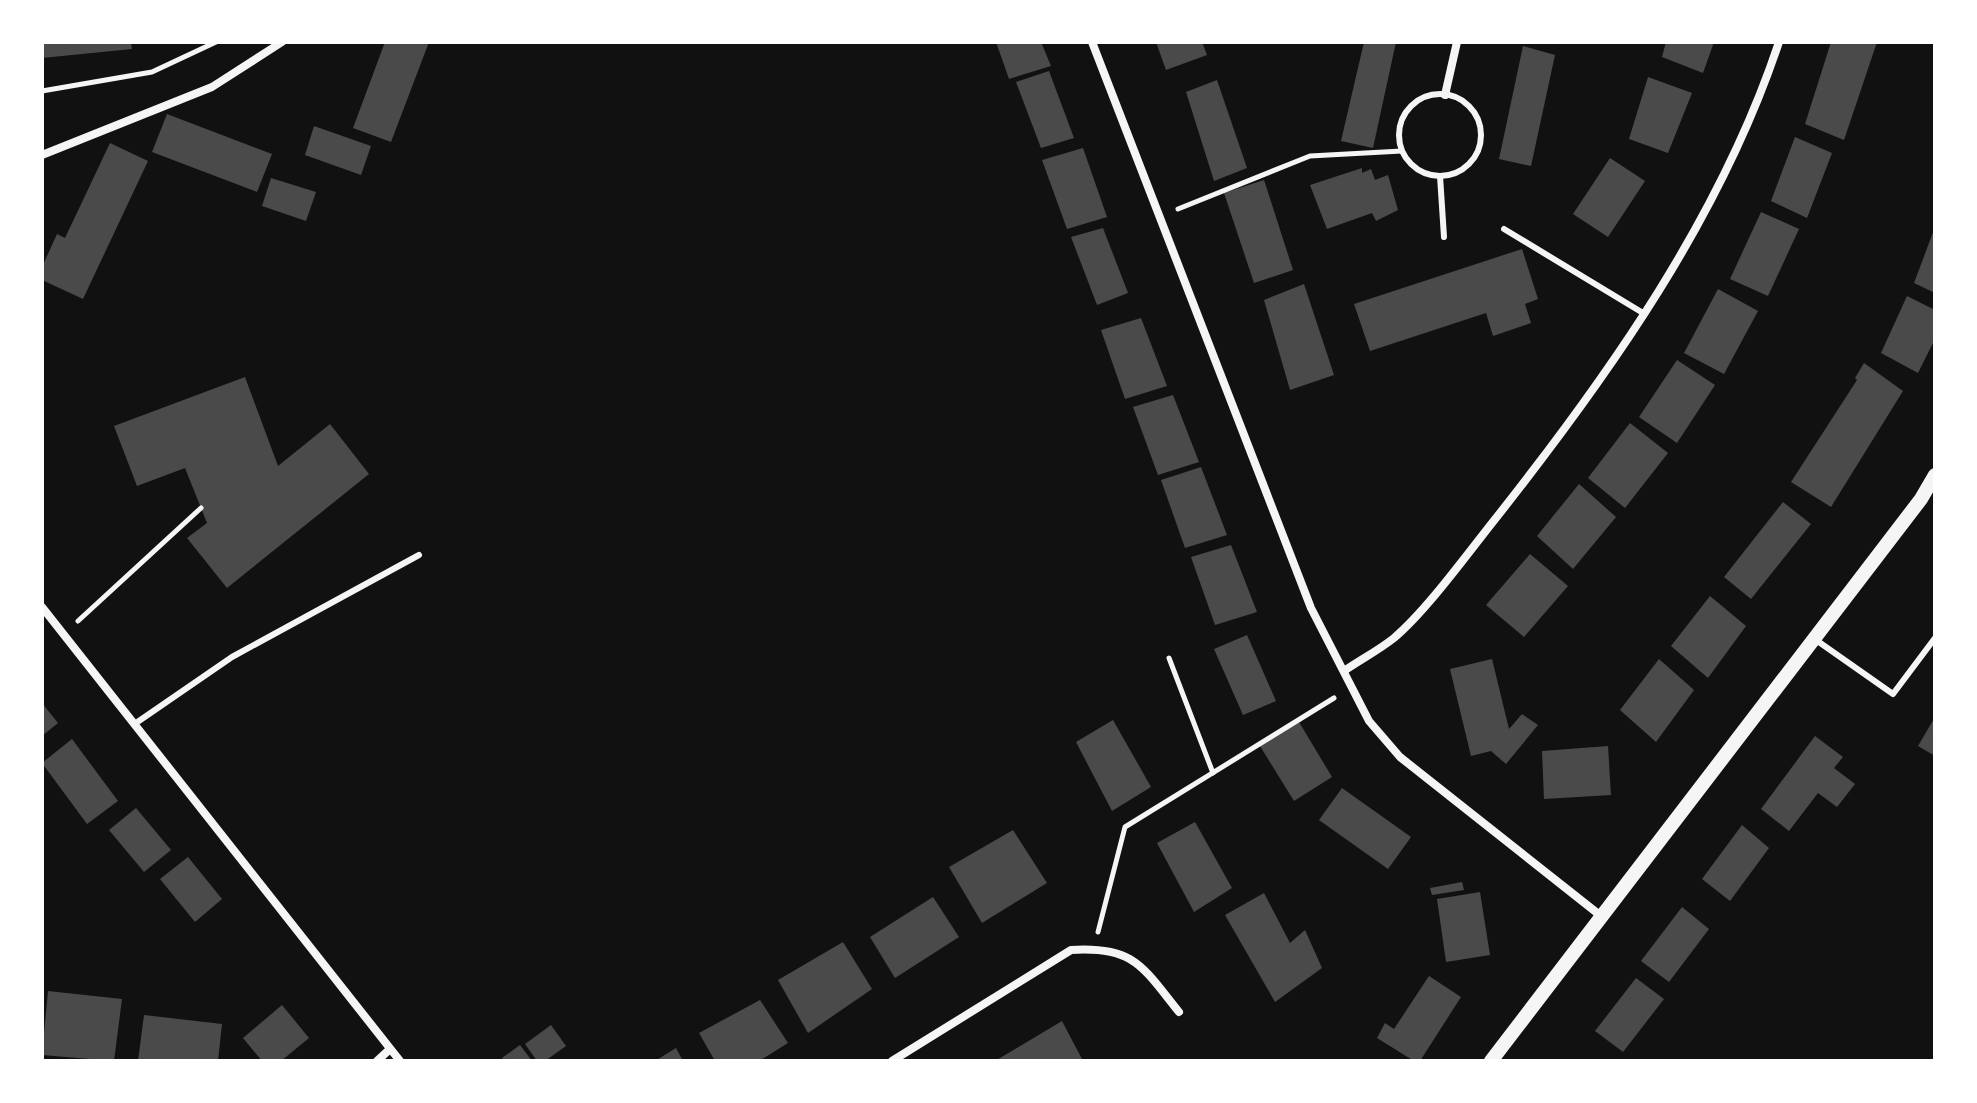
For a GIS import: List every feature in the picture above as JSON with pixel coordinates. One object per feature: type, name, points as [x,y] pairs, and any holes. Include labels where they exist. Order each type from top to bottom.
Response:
[{"type":"street","points":[[42,155],[212,87],[282,42]]},
{"type":"street","points":[[1092,42],[1311,608],[1369,721],[1400,757],[1601,916]]},
{"type":"street","points":[[1445,95],[1457,42]]},
{"type":"street","points":[[1344,671],[1395,637],[1465,557],[1555,443],[1643,313],[1699,218],[1763,90],[1779,42]]},
{"type":"street","points":[[1491,1061],[1921,499],[1935,475]]},
{"type":"street","points":[[42,607],[400,1061]]},
{"type":"street","points":[[892,1061],[1071,950],[1104,948],[1124,955],[1151,977],[1179,1012]]},
{"type":"street","points":[[377,1061],[390,1049]]},
{"type":"lane","points":[[1431,95],[1445,95],[1469,106],[1476,116],[1481,141],[1469,164],[1459,172],[1440,176],[1421,172],[1402,151],[1399,137],[1408,110],[1431,95]]},
{"type":"lane","points":[[1440,176],[1444,237]]},
{"type":"lane","points":[[1504,229],[1643,313]]},
{"type":"lane","points":[[136,723],[232,657],[419,555]]},
{"type":"lane","points":[[1813,638],[1893,694],[1935,638]]},
{"type":"path","points":[[42,91],[152,72],[216,42]]},
{"type":"path","points":[[1161,216],[1310,156],[1402,151]]},
{"type":"path","points":[[62,633],[87,614],[201,508]]},
{"type":"path","points":[[1169,658],[1213,773]]},
{"type":"path","points":[[1093,949],[1125,827],[1351,688]]},
{"type":"building","points":[[42,42],[131,42],[132,49],[42,58]]},
{"type":"building","points":[[385,42],[429,42],[391,142],[353,128]]},
{"type":"building","points":[[996,42],[1041,42],[1051,66],[1009,79]]},
{"type":"building","points":[[1156,42],[1202,42],[1207,55],[1166,70]]},
{"type":"building","points":[[1364,42],[1396,42],[1373,148],[1341,141]]},
{"type":"building","points":[[1666,42],[1714,42],[1703,73],[1662,57]]},
{"type":"building","points":[[1831,42],[1877,42],[1844,140],[1805,124]]},
{"type":"building","points":[[1523,46],[1555,55],[1531,166],[1499,159]]},
{"type":"building","points":[[1049,71],[1074,138],[1041,148],[1016,82]]},
{"type":"building","points":[[1648,77],[1692,93],[1668,153],[1629,139]]},
{"type":"building","points":[[1217,80],[1247,168],[1214,181],[1186,92]]},
{"type":"building","points":[[167,114],[272,154],[257,192],[152,152]]},
{"type":"building","points":[[314,126],[371,146],[361,175],[305,155]]},
{"type":"building","points":[[1795,137],[1832,153],[1807,218],[1771,201]]},
{"type":"building","points":[[110,143],[148,161],[83,299],[42,280],[42,267],[57,234],[65,238]]},
{"type":"building","points":[[1083,148],[1107,217],[1067,229],[1042,160]]},
{"type":"building","points":[[1610,158],[1645,181],[1608,237],[1573,214]]},
{"type":"building","points":[[1362,168],[1362,173],[1371,169],[1375,180],[1388,175],[1398,210],[1376,221],[1372,213],[1327,229],[1310,185]]},
{"type":"building","points":[[271,178],[316,192],[306,221],[262,206]]},
{"type":"building","points":[[1264,180],[1293,270],[1254,283],[1224,193]]},
{"type":"building","points":[[1761,212],[1799,229],[1768,296],[1730,279]]},
{"type":"building","points":[[1935,227],[1935,293],[1914,283]]},
{"type":"building","points":[[1103,228],[1128,293],[1097,305],[1071,237]]},
{"type":"building","points":[[1522,249],[1538,299],[1525,304],[1531,323],[1493,336],[1486,313],[1370,351],[1354,304]]},
{"type":"building","points":[[1304,284],[1334,375],[1290,390],[1264,300]]},
{"type":"building","points":[[1718,289],[1758,311],[1724,374],[1684,353]]},
{"type":"building","points":[[1907,296],[1935,310],[1935,339],[1918,373],[1881,353]]},
{"type":"building","points":[[1141,318],[1167,386],[1125,399],[1101,330]]},
{"type":"building","points":[[1677,360],[1715,385],[1677,443],[1639,417]]},
{"type":"building","points":[[1864,363],[1903,391],[1831,507],[1791,482],[1857,380],[1855,378]]},
{"type":"building","points":[[245,377],[278,466],[330,424],[369,474],[227,588],[187,538],[207,523],[185,468],[137,486],[114,426]]},
{"type":"building","points":[[1173,395],[1199,462],[1158,475],[1133,407]]},
{"type":"building","points":[[1630,423],[1668,453],[1625,508],[1588,478]]},
{"type":"building","points":[[1201,467],[1227,535],[1185,548],[1161,480]]},
{"type":"building","points":[[1579,484],[1616,517],[1573,569],[1537,536]]},
{"type":"building","points":[[1783,502],[1811,524],[1751,599],[1724,577]]},
{"type":"building","points":[[1231,545],[1257,612],[1215,625],[1191,557]]},
{"type":"building","points":[[1530,554],[1568,586],[1524,637],[1486,605]]},
{"type":"building","points":[[1710,596],[1746,626],[1708,678],[1671,646]]},
{"type":"building","points":[[1247,635],[1276,701],[1243,715],[1214,649]]},
{"type":"building","points":[[1492,659],[1509,729],[1522,714],[1538,725],[1506,764],[1491,751],[1471,756],[1450,669]]},
{"type":"building","points":[[1659,659],[1694,690],[1656,742],[1620,710]]},
{"type":"building","points":[[42,703],[58,723],[42,736]]},
{"type":"building","points":[[1935,717],[1935,756],[1918,746]]},
{"type":"building","points":[[1113,720],[1151,787],[1112,811],[1076,742]]},
{"type":"building","points":[[1299,722],[1332,777],[1294,801],[1260,746]]},
{"type":"building","points":[[1815,736],[1843,757],[1834,768],[1855,784],[1837,807],[1818,793],[1789,831],[1761,809]]},
{"type":"building","points":[[72,739],[118,801],[87,824],[42,763]]},
{"type":"building","points":[[1608,746],[1611,795],[1544,799],[1542,751]]},
{"type":"building","points":[[1342,788],[1411,837],[1388,869],[1319,820]]},
{"type":"building","points":[[136,808],[171,850],[144,872],[109,830]]},
{"type":"building","points":[[1195,822],[1232,888],[1194,912],[1157,843]]},
{"type":"building","points":[[1742,825],[1769,848],[1730,901],[1702,879]]},
{"type":"building","points":[[1013,830],[1047,883],[982,923],[949,867]]},
{"type":"building","points":[[188,857],[222,899],[195,922],[160,879]]},
{"type":"building","points":[[1462,882],[1464,890],[1432,895],[1430,888]]},
{"type":"building","points":[[1480,892],[1490,955],[1446,962],[1437,899]]},
{"type":"building","points":[[1264,893],[1290,943],[1305,930],[1322,968],[1275,1002],[1225,915]]},
{"type":"building","points":[[933,897],[959,937],[895,978],[870,937]]},
{"type":"building","points":[[1682,907],[1709,929],[1669,982],[1641,961]]},
{"type":"building","points":[[843,942],[872,989],[808,1033],[778,980]]},
{"type":"building","points":[[1429,976],[1461,997],[1420,1061],[1414,1061],[1377,1038],[1385,1023],[1394,1029]]},
{"type":"building","points":[[1636,978],[1664,999],[1623,1052],[1595,1031]]},
{"type":"building","points":[[48,991],[122,999],[114,1061],[42,1055]]},
{"type":"building","points":[[760,1000],[788,1043],[759,1061],[715,1061],[699,1033]]},
{"type":"building","points":[[282,1005],[309,1038],[281,1061],[262,1061],[243,1038]]},
{"type":"building","points":[[144,1015],[222,1024],[218,1061],[138,1061]]},
{"type":"building","points":[[1062,1021],[1083,1061],[995,1061]]},
{"type":"building","points":[[551,1025],[566,1046],[545,1061],[537,1061],[525,1044]]},
{"type":"building","points":[[520,1045],[532,1061],[504,1061],[502,1058]]},
{"type":"building","points":[[676,1048],[683,1061],[655,1061]]}]
